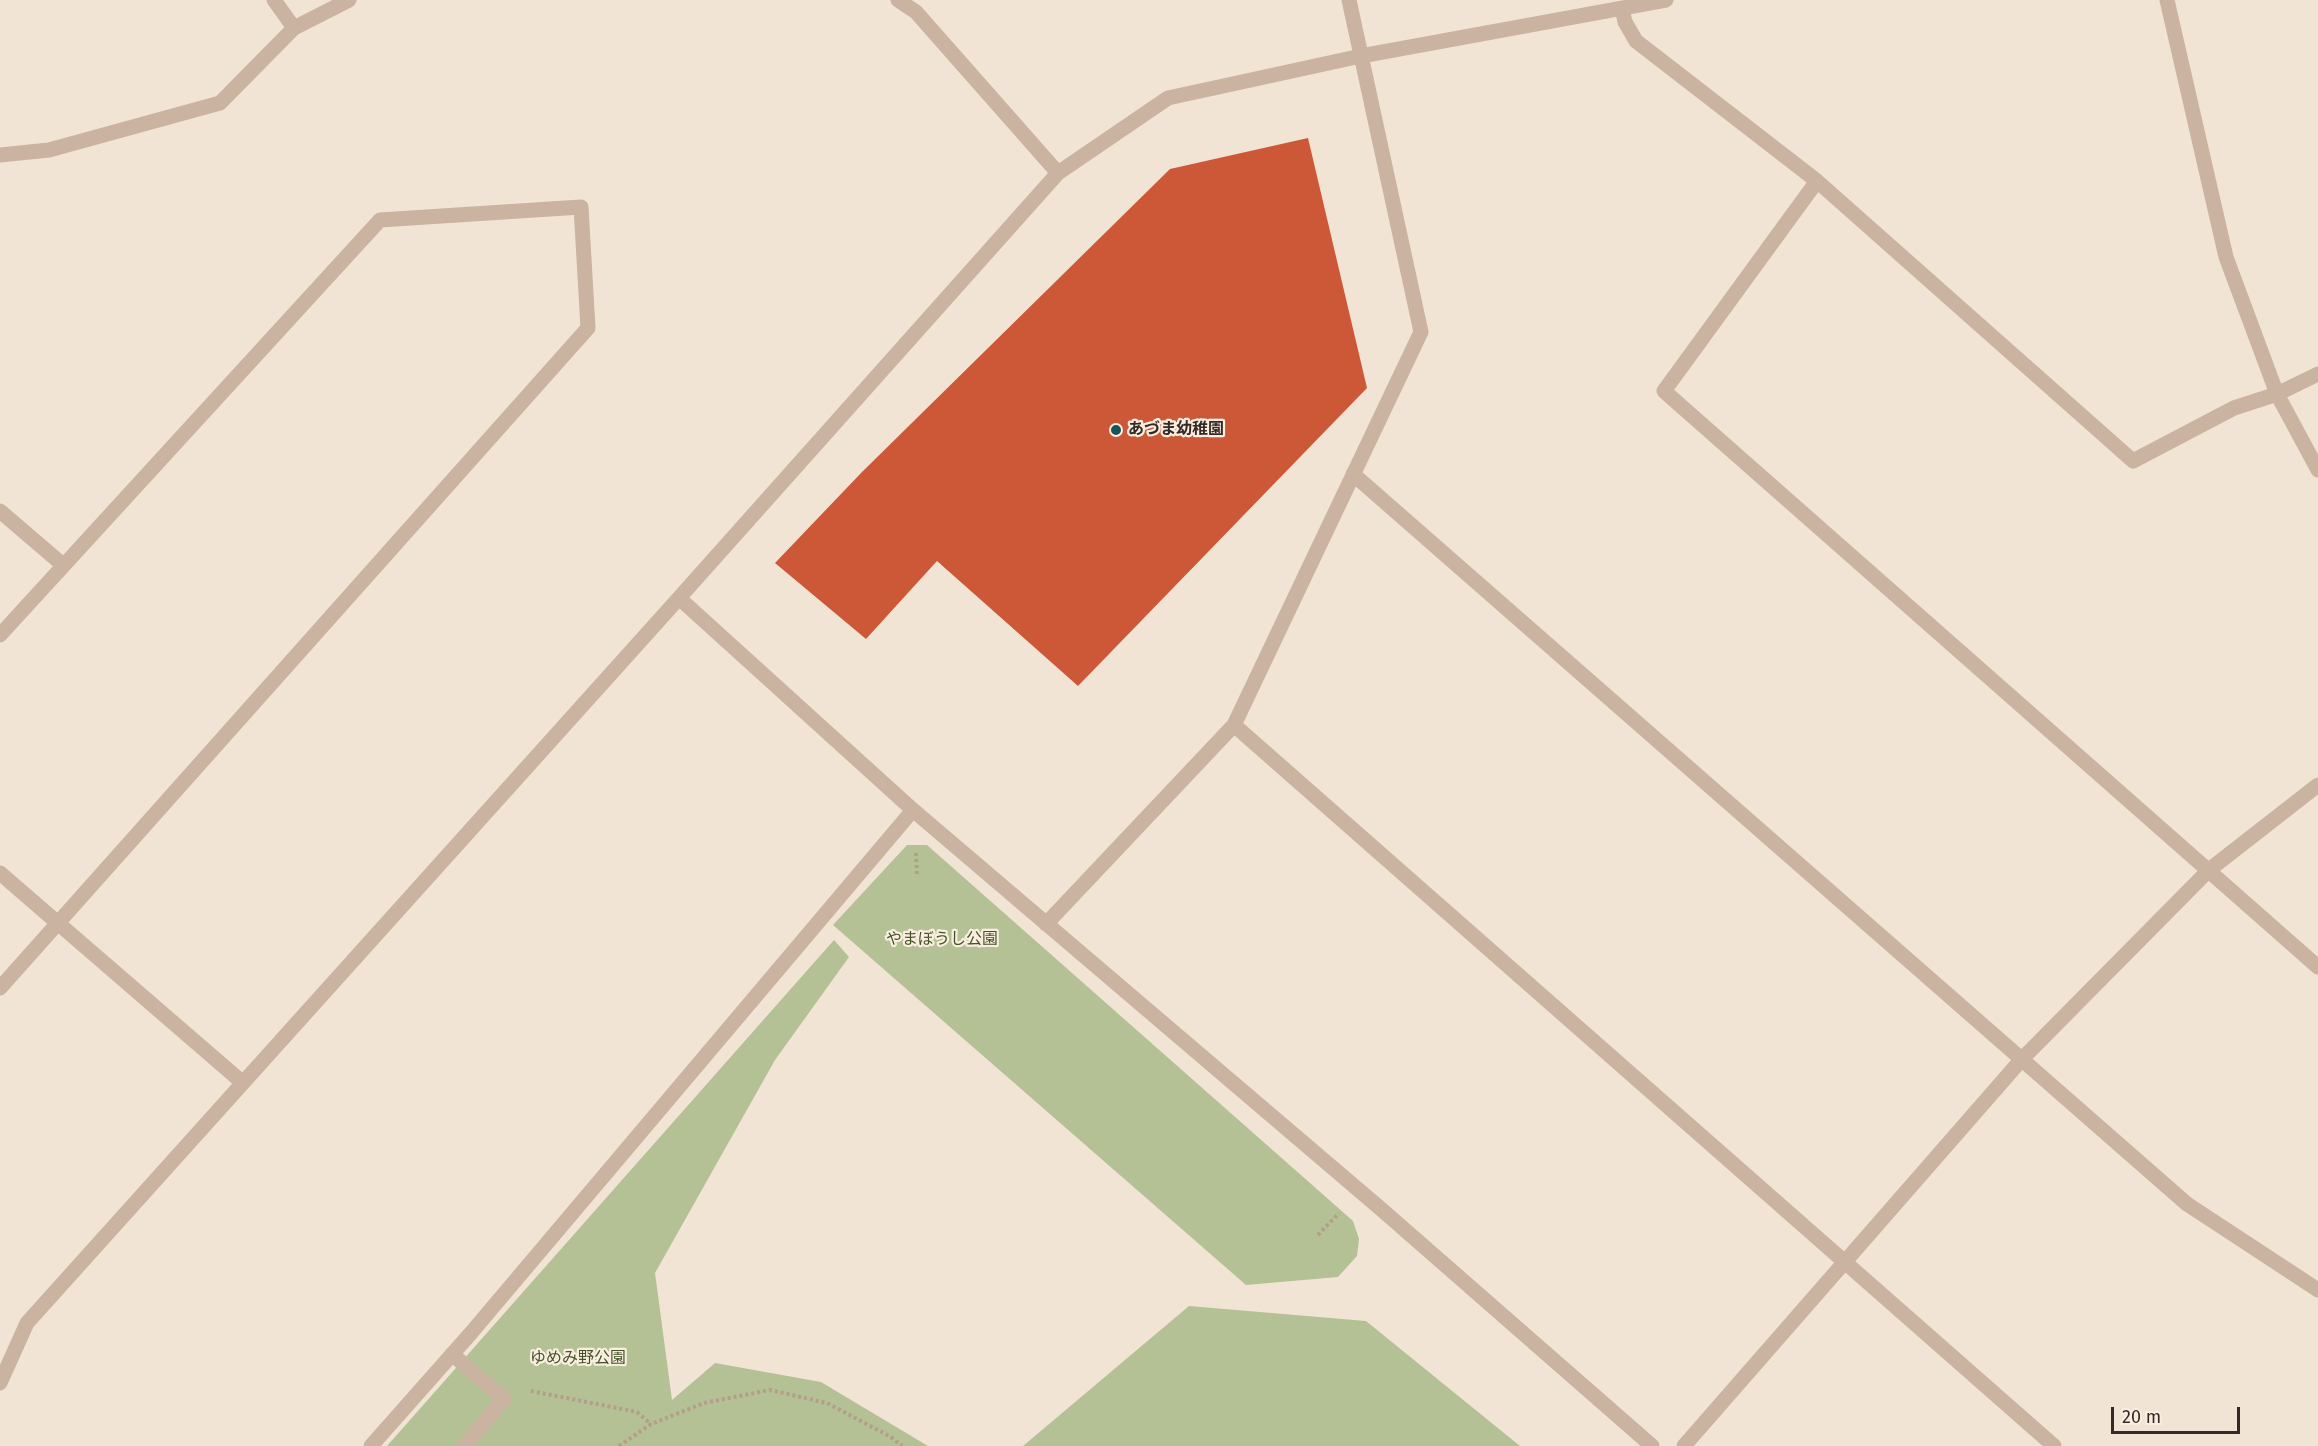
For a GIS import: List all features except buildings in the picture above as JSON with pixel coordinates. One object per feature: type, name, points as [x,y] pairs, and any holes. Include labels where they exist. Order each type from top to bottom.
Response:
[{"type":"street","points":[[274,0],[294,28]]},
{"type":"street","points":[[0,155],[49,150],[220,104],[294,28],[349,0]]},
{"type":"street","points":[[898,0],[917,6],[1058,173]]},
{"type":"street","points":[[1046,924],[1234,725],[1420,332],[1349,0]]},
{"type":"street","points":[[0,1383],[27,1323],[1058,173],[1168,98],[1361,56],[1666,0]]},
{"type":"street","points":[[2167,0],[2226,257],[2277,394],[2318,471]]},
{"type":"street","points":[[1622,8],[1625,22],[1636,41],[1818,181],[2133,461],[2234,408],[2277,394],[2318,374]]},
{"type":"street","points":[[1818,181],[1664,391],[2318,966]]},
{"type":"street","points":[[0,635],[380,220],[581,207],[588,328],[0,988]]},
{"type":"street","points":[[1353,474],[2187,1204],[2318,1290]]},
{"type":"street","points":[[0,511],[63,565]]},
{"type":"street","points":[[679,598],[913,810],[1381,1209],[1652,1446]]},
{"type":"street","points":[[1234,725],[2054,1446]]},
{"type":"street","points":[[1684,1446],[2022,1059],[2209,870],[2318,784]]},
{"type":"street","points":[[370,1446],[452,1354],[913,810]]},
{"type":"street","points":[[0,873],[243,1083]]},
{"type":"street","points":[[452,1354],[504,1399],[464,1446]]},
{"type":"path","points":[[619,1446],[651,1424],[704,1403],[770,1390],[827,1403],[891,1437],[902,1446]]},
{"type":"path","points":[[534,1392],[637,1412],[651,1424]]},
{"type":"green space","name":"やまぼうし公園","points":[[907,845],[927,845],[1353,1221],[1359,1239],[1357,1256],[1338,1277],[1246,1285],[833,925]]},
{"type":"green space","name":"ゆめみ野公園","points":[[834,940],[849,957],[775,1060],[655,1273],[672,1400],[715,1363],[821,1382],[928,1446],[387,1446]]},
{"type":"green space","points":[[1189,1306],[1366,1321],[1520,1446],[1023,1446]]},
{"type":"place","name":"あづま幼稚園","points":[[1116,430]]}]
